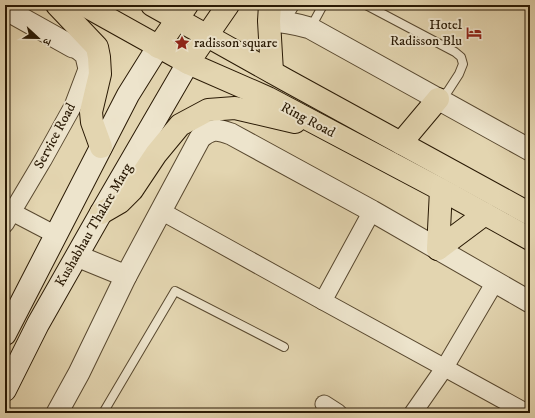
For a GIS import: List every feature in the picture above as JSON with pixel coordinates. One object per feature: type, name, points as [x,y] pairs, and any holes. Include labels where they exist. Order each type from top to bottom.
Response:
[{"type":"main road","points":[[58,5],[97,46],[100,74],[92,112],[92,122],[101,147]]},
{"type":"main road","name":"Ring Road","points":[[84,5],[188,63],[268,98],[530,239]]},
{"type":"main road","name":"Ring Road","points":[[152,5],[182,12],[206,35],[530,214]]},
{"type":"main road","points":[[188,63],[228,5]]},
{"type":"main road","points":[[158,47],[182,12]]},
{"type":"main road","points":[[272,72],[277,13]]},
{"type":"main road","name":"Kushabhau Thakre Marg","points":[[5,334],[128,95],[158,47]]},
{"type":"main road","name":"Kushabhau Thakre Marg","points":[[5,390],[38,324],[188,63]]},
{"type":"main road","points":[[401,143],[438,99]]},
{"type":"main road","points":[[101,213],[120,202],[132,190],[156,154],[180,126],[208,110],[235,108],[327,130]]},
{"type":"main road","points":[[438,249],[441,190]]},
{"type":"main road","points":[[438,249],[485,214]]},
{"type":"street","points":[[5,9],[73,47]]},
{"type":"street","points":[[277,13],[294,23],[310,28],[530,150]]},
{"type":"street","name":"Service Road","points":[[9,218],[73,106],[87,68],[84,56],[73,47]]},
{"type":"street","points":[[57,413],[79,373],[126,276],[200,138],[213,130],[220,130],[231,134],[372,210],[530,302]]},
{"type":"street","points":[[323,301],[372,210]]},
{"type":"street","points":[[161,211],[445,367],[506,408],[527,413]]},
{"type":"street","points":[[9,218],[56,235]]},
{"type":"street","points":[[77,256],[126,276]]},
{"type":"street","points":[[413,413],[445,367],[495,282]]},
{"type":"street","points":[[324,404],[338,413]]},
{"type":"lane","points":[[310,28],[323,5]]},
{"type":"lane","points":[[366,5],[455,52],[461,57],[463,64],[459,74],[448,91],[438,99]]},
{"type":"lane","points":[[103,413],[174,291],[284,347]]},
{"type":"place","name":"Hotel Radisson Blu","points":[[474,33]]},
{"type":"place","name":"radisson square","points":[[182,43]]}]
